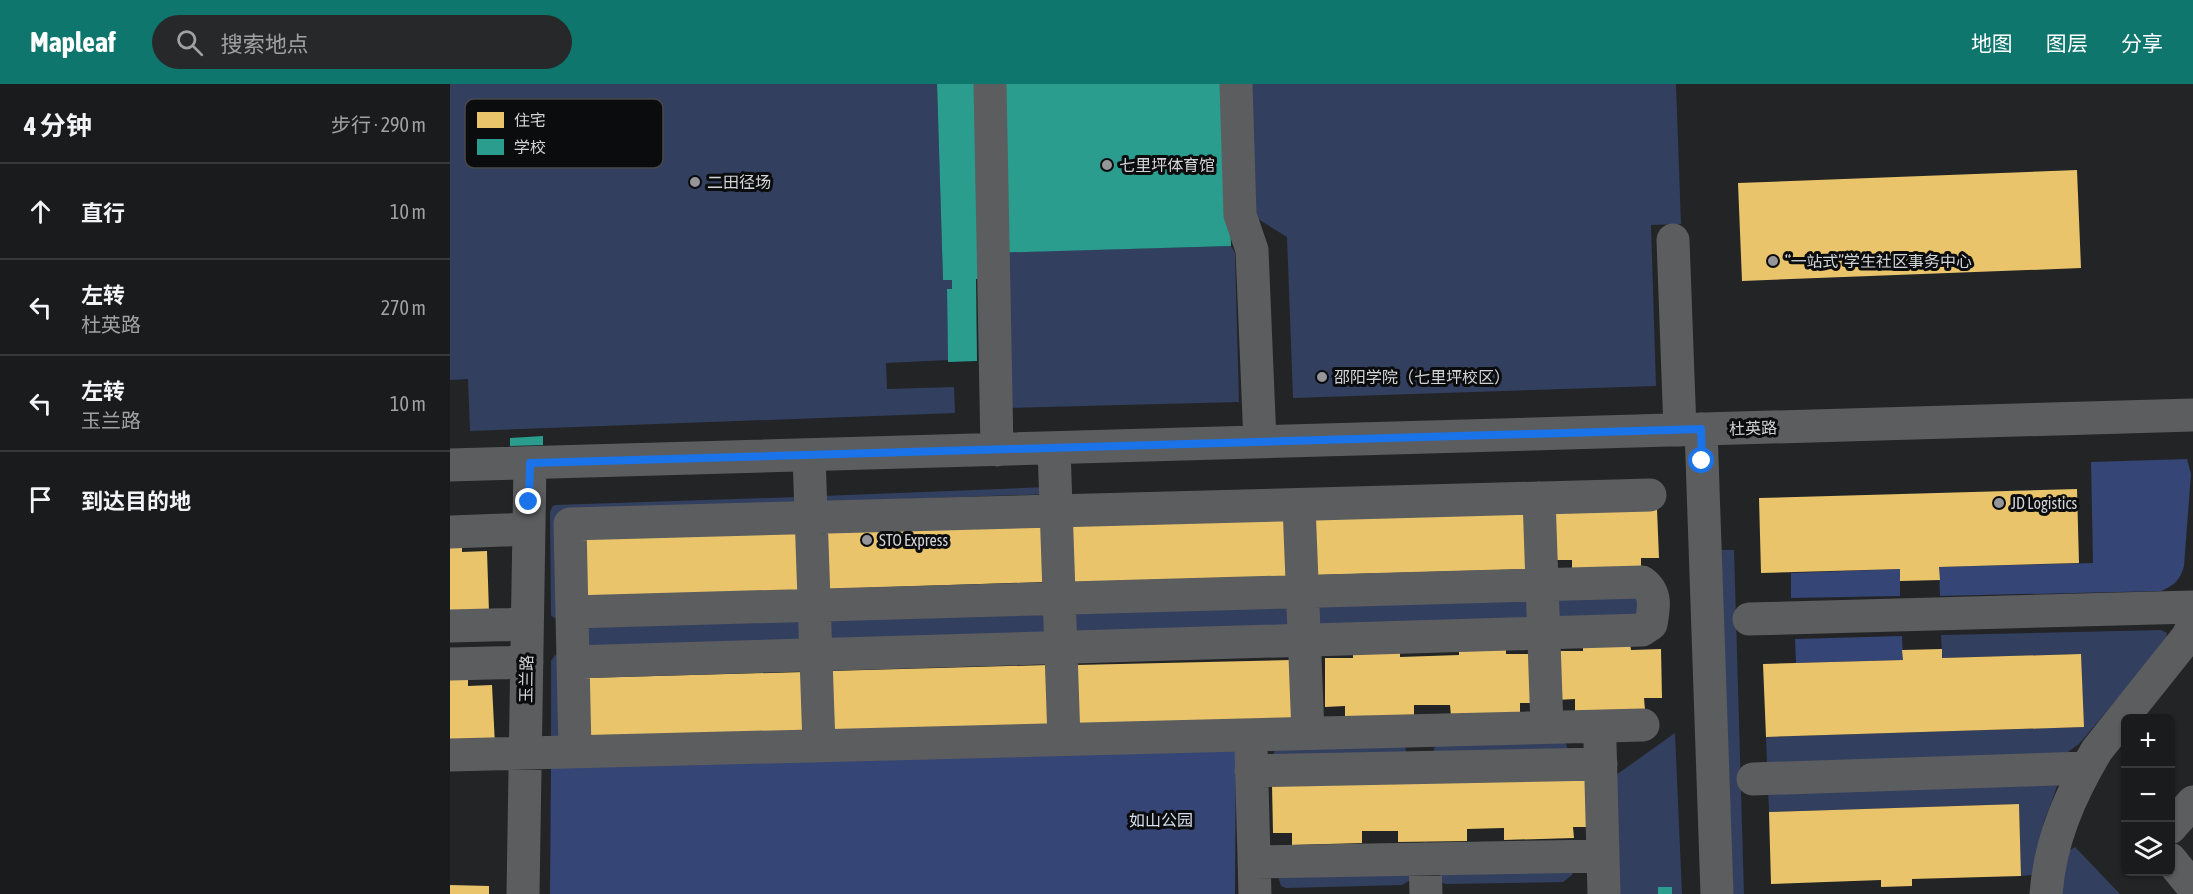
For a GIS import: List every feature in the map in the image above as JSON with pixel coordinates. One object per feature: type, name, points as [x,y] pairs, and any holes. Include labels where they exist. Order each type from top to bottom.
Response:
[{"type":"street","points":[[990,84],[998,450]]},
{"type":"street","points":[[1236,84],[1240,215],[1252,250],[1260,442]]},
{"type":"street","points":[[1673,240],[1691,429],[1718,894]]},
{"type":"street","name":"杜英路","points":[[450,465],[2193,415]]},
{"type":"street","points":[[1054,448],[1064,739]]},
{"type":"street","points":[[809,455],[819,745]]},
{"type":"street","name":"玉兰路","points":[[523,894],[530,463]]},
{"type":"street","points":[[576,751],[570,524],[1650,495]]},
{"type":"street","points":[[1539,498],[1547,727]]},
{"type":"street","points":[[1299,505],[1308,733]]},
{"type":"street","points":[[450,532],[528,529]]},
{"type":"street","points":[[450,664],[527,641],[814,605],[1642,582],[1650,587],[1655,604],[1651,624],[1642,630],[1544,633],[816,654],[573,637]]},
{"type":"street","points":[[1749,619],[2193,607]]},
{"type":"street","points":[[2046,894],[2049,865],[2056,835],[2068,802],[2086,768],[2097,750],[2188,636],[2193,624]]},
{"type":"street","points":[[450,626],[527,641]]},
{"type":"street","points":[[450,754],[1643,725]]},
{"type":"street","points":[[1599,726],[1604,894]]},
{"type":"street","points":[[1421,730],[1422,768]]},
{"type":"street","points":[[1251,735],[1254,878],[1425,859],[1603,856]]},
{"type":"street","points":[[1251,771],[1601,764]]},
{"type":"street","points":[[1754,779],[2086,768]]},
{"type":"street","points":[[2175,822],[2193,802]]},
{"type":"street","points":[[1425,859],[1426,894]]},
{"type":"street","points":[[2175,865],[2193,887]]},
{"type":"shaded area","name":"二田径场","points":[[450,84],[937,84],[943,279],[952,280],[952,289],[947,289],[948,360],[886,363],[887,389],[954,387],[955,413],[470,431],[468,379],[450,380]]},
{"type":"shaded area","points":[[1251,84],[1676,84],[1681,224],[1651,225],[1656,386],[1293,398],[1287,237],[1255,217]]},
{"type":"shaded area","points":[[1231,246],[1235,253],[1239,402],[1006,408],[1002,252]]},
{"type":"shaded area","points":[[1046,487],[1049,494],[819,502],[822,496]]},
{"type":"shaded area","points":[[796,497],[801,503],[557,619],[551,616],[550,512],[555,505]]},
{"type":"shaded area","points":[[1720,550],[1734,550],[1744,894],[1730,894]]},
{"type":"shaded area","points":[[1637,590],[1646,615],[1558,625],[1553,595]]},
{"type":"shaded area","points":[[1526,593],[1536,618],[1319,630],[1318,601]]},
{"type":"shaded area","points":[[1290,603],[1293,626],[1076,637],[1076,609]]},
{"type":"shaded area","points":[[1044,611],[1048,633],[831,644],[831,616]]},
{"type":"shaded area","points":[[797,618],[800,624],[801,641],[589,654],[583,624]]},
{"type":"shaded area","points":[[2161,630],[2167,633],[2166,641],[2079,744],[2064,755],[1767,763],[1766,737],[2083,727],[2081,654],[1942,658],[1941,635]]},
{"type":"shaded area","points":[[558,654],[564,742],[551,742],[551,661]]},
{"type":"shaded area","points":[[1675,733],[1682,894],[1616,894],[1613,777]]},
{"type":"shaded area","points":[[1565,740],[1568,750],[1433,753],[1436,742]]},
{"type":"shaded area","points":[[1404,744],[1407,754],[1273,756],[1276,746]]},
{"type":"shaded area","points":[[2058,784],[2044,822],[2032,875],[2021,876],[2019,804],[1769,812],[1768,787]]},
{"type":"shaded area","points":[[2075,847],[2120,894],[2060,894],[2064,854]]},
{"type":"shaded area","points":[[1403,866],[1412,879],[1402,885],[1286,888],[1281,886],[1278,876]]},
{"type":"shaded area","points":[[1573,870],[1572,875],[1563,882],[1446,884],[1441,882],[1439,873]]},
{"type":"green space","points":[[2187,459],[2191,474],[2184,566],[2179,578],[2170,587],[2161,591],[1940,596],[1939,567],[2093,563],[2091,462]]},
{"type":"green space","points":[[1900,569],[1900,596],[1791,598],[1791,573]]},
{"type":"green space","points":[[1902,636],[1903,660],[1796,663],[1795,639]]},
{"type":"green space","name":"如山公园","points":[[1236,745],[1235,894],[550,894],[551,762]]},
{"type":"building: 住宅","points":[[2077,170],[2081,268],[1742,281],[1738,183]]},
{"type":"building: 住宅","points":[[2077,489],[2079,563],[1939,567],[1940,580],[1900,581],[1900,569],[1761,573],[1759,498]]},
{"type":"building: 住宅","points":[[1531,508],[1531,569],[1315,575],[1313,513]]},
{"type":"building: 住宅","points":[[1657,509],[1659,558],[1641,558],[1641,570],[1572,572],[1572,560],[1552,560],[1552,511]]},
{"type":"building: 住宅","points":[[1288,515],[1291,576],[1074,582],[1072,521]]},
{"type":"building: 住宅","points":[[1045,522],[1045,582],[828,589],[826,527]]},
{"type":"building: 住宅","points":[[800,529],[801,590],[579,596],[578,535]]},
{"type":"building: 住宅","points":[[462,544],[462,552],[487,551],[489,612],[450,613],[450,545]]},
{"type":"building: 住宅","points":[[1630,643],[1631,650],[1661,649],[1662,698],[1644,698],[1645,710],[1575,711],[1575,699],[1556,700],[1555,651],[1583,651],[1583,644]]},
{"type":"building: 住宅","points":[[1506,648],[1506,654],[1536,654],[1537,703],[1520,703],[1520,715],[1451,716],[1450,705],[1414,705],[1414,717],[1345,719],[1345,706],[1325,707],[1325,658],[1353,658],[1353,651],[1400,651],[1400,657],[1459,655],[1459,649]]},
{"type":"building: 住宅","points":[[1942,649],[1942,658],[2081,654],[2084,727],[1766,737],[1763,664],[1903,660],[1902,650]]},
{"type":"building: 住宅","points":[[1291,660],[1293,721],[1077,726],[1076,665]]},
{"type":"building: 住宅","points":[[1048,665],[1051,726],[831,732],[830,671]]},
{"type":"building: 住宅","points":[[805,672],[807,733],[585,739],[583,678]]},
{"type":"building: 住宅","points":[[468,677],[468,686],[492,685],[495,745],[450,747],[450,678]]},
{"type":"building: 住宅","points":[[1590,778],[1591,827],[1573,827],[1574,838],[1504,840],[1504,828],[1467,829],[1467,841],[1398,842],[1398,831],[1362,831],[1362,843],[1292,845],[1292,833],[1273,833],[1272,785]]},
{"type":"building: 住宅","points":[[2019,804],[2021,876],[1912,879],[1912,886],[1881,887],[1881,880],[1771,884],[1769,812]]},
{"type":"building: 住宅","points":[[450,885],[489,886],[489,894],[450,894]]},
{"type":"building: 学校","name":"七里坪体育馆","points":[[937,84],[1227,84],[1231,246],[987,253],[988,279],[976,279],[977,361],[948,362],[947,289],[952,289],[952,280],[943,280]]},
{"type":"building: 学校","points":[[543,436],[543,445],[510,446],[510,438]]},
{"type":"building: 学校","points":[[1658,887],[1672,887],[1672,894],[1658,894]]},
{"type":"place","name":"七里坪体育馆","points":[[1107,165]]},
{"type":"place","name":"二田径场","points":[[695,182]]},
{"type":"place","name":"“一站式”学生社区事务中心","points":[[1773,261]]},
{"type":"place","name":"邵阳学院（七里坪校区）","points":[[1322,377]]},
{"type":"place","name":"JD Logistics","points":[[1999,503]]},
{"type":"place","name":"STO Express","points":[[867,540]]},
{"type":"route","points":[[529,502],[530,463],[1701,429],[1702,461]]}]
